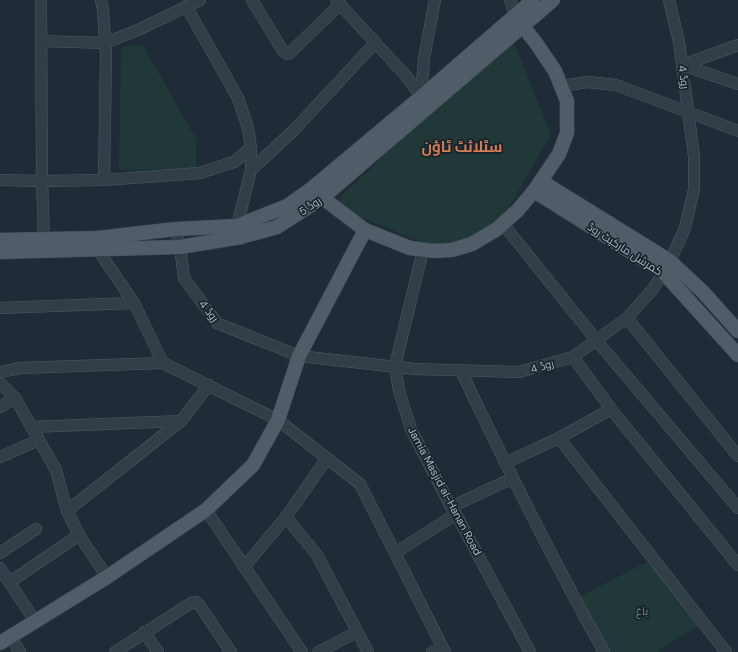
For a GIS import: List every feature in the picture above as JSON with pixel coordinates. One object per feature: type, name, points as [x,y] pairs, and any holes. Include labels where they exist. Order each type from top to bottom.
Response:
[{"type":"main road","name":"روڈ 5","points":[[0,240],[44,239],[98,244],[180,247],[241,238],[277,227],[322,198],[518,21],[533,0]]},
{"type":"main road","name":"روڈ 5","points":[[0,252],[98,244],[176,229],[237,226],[287,206],[311,189],[421,97],[518,21],[553,0]]},
{"type":"main road","points":[[311,189],[366,230],[410,248],[423,250],[452,250],[472,244],[497,229],[518,210],[537,186],[559,154],[567,133],[567,101],[561,86],[551,65],[536,43],[518,21]]},
{"type":"main road","name":"کمرشل مارکیٹ روڈ","points":[[537,186],[667,266],[703,292],[738,331]]},
{"type":"main road","points":[[5,639],[107,577],[206,510],[253,465],[278,420],[299,356],[366,230]]},
{"type":"main road","name":"کمرشل مارکیٹ روڈ","points":[[667,266],[738,355]]},
{"type":"street","points":[[40,0],[44,239]]},
{"type":"street","points":[[101,0],[105,43],[104,180]]},
{"type":"street","points":[[41,41],[105,43],[140,29],[200,0]]},
{"type":"street","points":[[252,0],[283,51],[287,54],[290,53],[338,2],[407,77],[421,97]]},
{"type":"street","points":[[421,97],[424,58],[435,0]]},
{"type":"street","points":[[510,0],[518,21]]},
{"type":"street","name":"روڈ 4","points":[[176,229],[184,278],[217,323],[299,356],[415,369],[519,372],[573,357],[627,318],[654,289],[685,228],[694,190],[694,156],[683,65],[669,0]]},
{"type":"street","points":[[186,6],[238,98],[248,128],[251,148],[251,170],[237,226]]},
{"type":"street","points":[[251,170],[294,130],[375,43]]},
{"type":"street","points":[[683,65],[738,45]]},
{"type":"street","points":[[683,65],[738,84]]},
{"type":"street","points":[[561,86],[588,82],[616,85],[738,130]]},
{"type":"street","points":[[0,180],[104,180],[200,173],[234,162],[251,148]]},
{"type":"street","points":[[503,224],[597,341],[738,508]]},
{"type":"street","points":[[98,244],[134,303],[163,363]]},
{"type":"street","name":"Jamia Masjid al-Hanan Road","points":[[423,250],[395,366],[399,391],[411,429],[530,652]]},
{"type":"street","points":[[0,308],[134,303]]},
{"type":"street","points":[[627,318],[738,456]]},
{"type":"street","points":[[573,357],[611,408],[738,564]]},
{"type":"street","points":[[0,372],[20,368],[163,363],[278,420],[360,484],[395,553],[440,650]]},
{"type":"street","points":[[461,371],[505,463],[604,652]]},
{"type":"street","points":[[0,382],[15,398],[56,470],[67,511],[79,535],[107,577]]},
{"type":"street","points":[[67,511],[181,421],[208,385]]},
{"type":"street","points":[[0,407],[15,398]]},
{"type":"street","points":[[505,463],[558,438],[611,408]]},
{"type":"street","points":[[31,427],[181,421]]},
{"type":"street","points":[[558,438],[726,652]]},
{"type":"street","points":[[0,457],[39,440]]},
{"type":"street","points":[[244,567],[286,517],[327,458]]},
{"type":"street","points":[[395,553],[454,511],[513,478]]},
{"type":"street","points":[[206,510],[302,652]]},
{"type":"street","points":[[286,517],[317,555],[368,652]]},
{"type":"street","points":[[0,552],[36,529]]},
{"type":"street","points":[[10,582],[79,535]]},
{"type":"street","points":[[0,568],[35,621]]},
{"type":"street","points":[[115,652],[144,632],[196,602],[231,652]]},
{"type":"street","points":[[144,632],[158,652]]},
{"type":"street","points":[[318,652],[357,632]]},
{"type":"street","points":[[5,639],[20,652]]},
{"type":"green space","points":[[511,35],[551,134],[497,229],[435,248],[332,205]]},
{"type":"green space","points":[[143,45],[196,139],[196,169],[119,170],[121,47]]},
{"type":"green space","name":"باغ","points":[[653,559],[703,623],[656,652],[603,652],[575,599]]},
{"type":"district","name":"سٹلائٹ ٹاؤن","points":[[462,147]]}]
